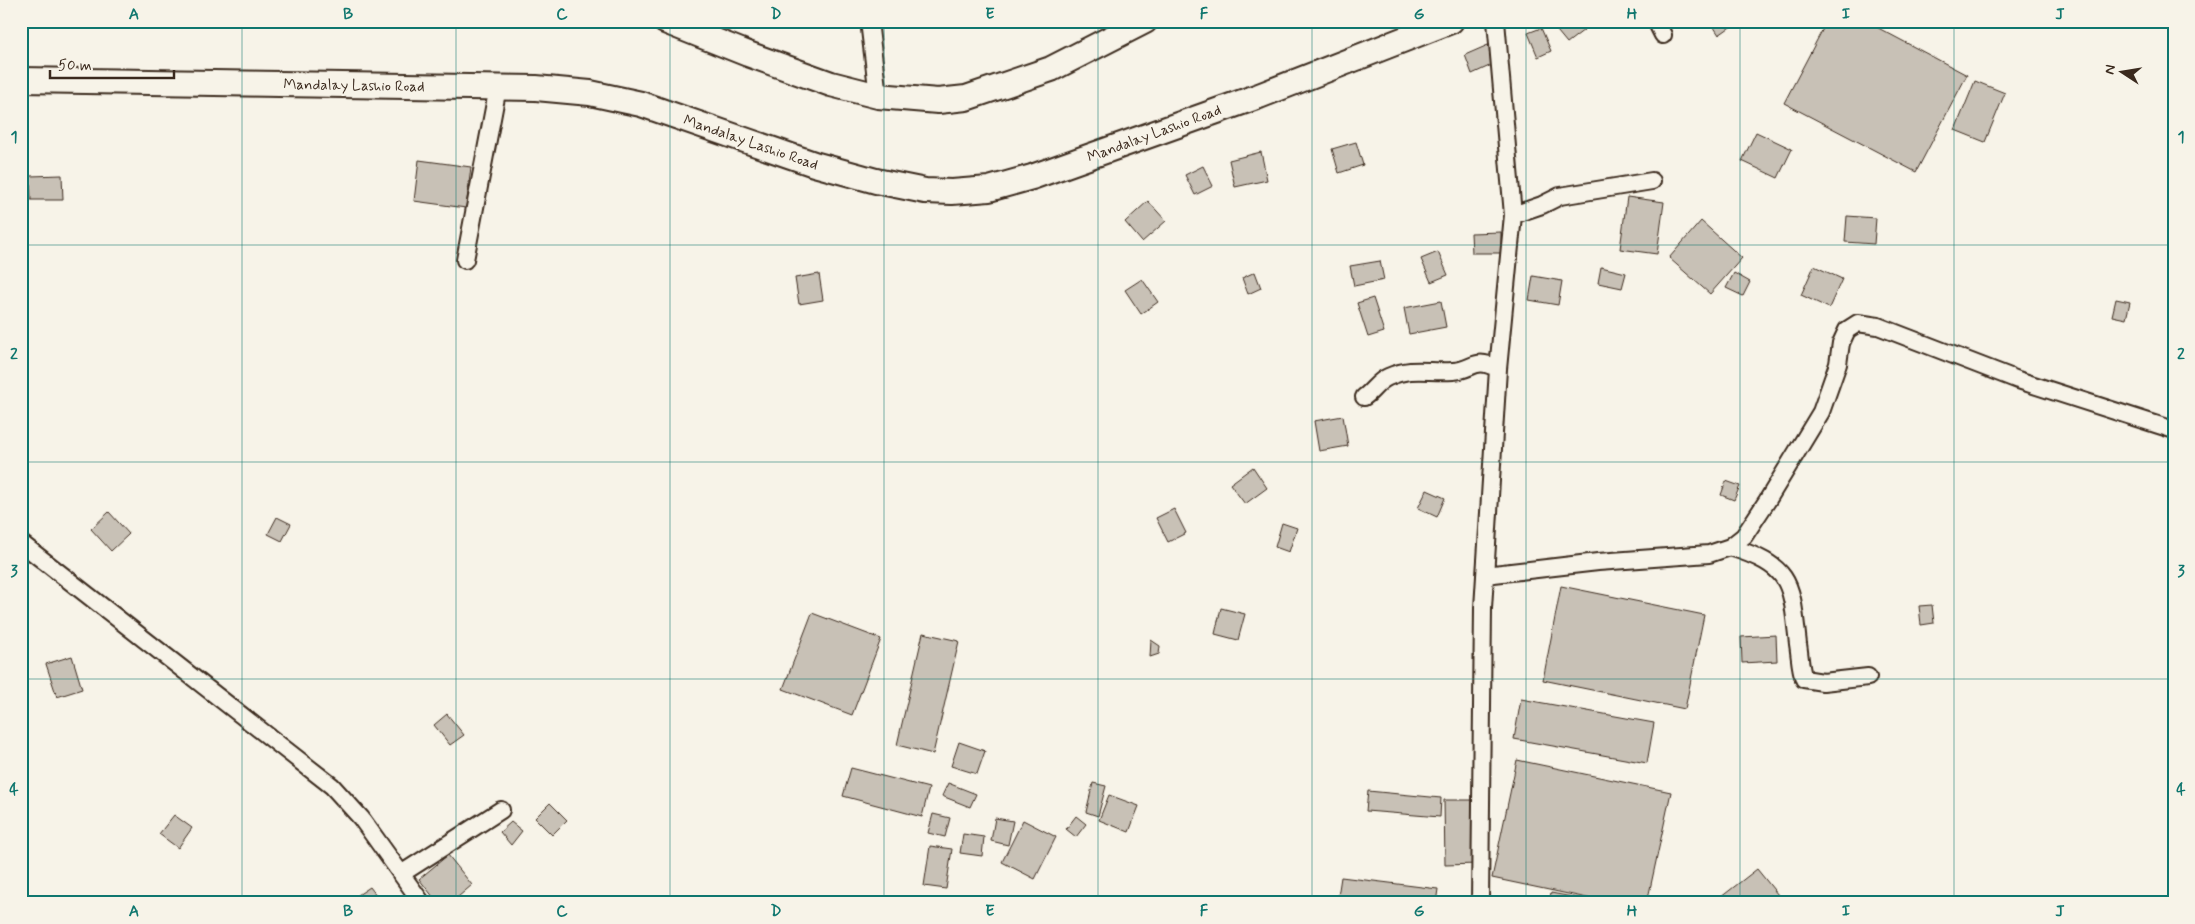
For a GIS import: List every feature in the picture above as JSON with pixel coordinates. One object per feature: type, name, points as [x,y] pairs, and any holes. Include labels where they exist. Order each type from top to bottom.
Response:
[{"type":"highway","points":[[666,21],[822,81],[878,96],[938,101],[966,98],[1051,69],[1146,21]]},
{"type":"highway","name":"Mandalay Lashio Road","points":[[21,80],[498,87],[590,93],[641,104],[814,164],[876,181],[925,191],[952,192],[989,189],[1032,177],[1259,96],[1451,21]]},
{"type":"street","points":[[869,21],[878,96]]},
{"type":"street","points":[[1480,903],[1485,575],[1498,369],[1513,214],[1496,21]]},
{"type":"street","points":[[465,260],[498,87]]},
{"type":"street","points":[[1513,214],[1542,205],[1560,196],[1652,181]]},
{"type":"street","points":[[1485,575],[1607,561],[1709,554],[1730,547],[1744,536],[1821,412],[1838,364],[1844,337],[1847,330],[1858,323],[1878,326],[2018,380],[2174,430]]},
{"type":"street","points":[[1364,397],[1385,378],[1409,370],[1455,371],[1476,363],[1487,363],[1498,369]]},
{"type":"street","points":[[21,543],[332,786],[361,818],[422,903]]},
{"type":"street","points":[[1730,547],[1758,556],[1782,574],[1793,597],[1804,679],[1823,682],[1868,677]]},
{"type":"street","points":[[401,874],[502,810]]},
{"type":"building","points":[[1558,21],[1577,21],[1584,30],[1567,43],[1553,26]]},
{"type":"building","points":[[1710,21],[1735,21],[1736,23],[1719,35]]},
{"type":"building","points":[[1827,21],[1865,21],[1967,75],[1916,172],[1784,103]]},
{"type":"building","points":[[1541,28],[1551,51],[1538,57],[1528,33]]},
{"type":"building","points":[[1488,45],[1496,63],[1472,74],[1465,55]]},
{"type":"building","points":[[1975,81],[2005,93],[1985,142],[1955,130]]},
{"type":"building","points":[[1756,132],[1792,149],[1778,178],[1742,161]]},
{"type":"building","points":[[1356,142],[1363,165],[1339,173],[1332,149]]},
{"type":"building","points":[[1261,152],[1267,180],[1235,187],[1229,160]]},
{"type":"building","points":[[419,160],[471,167],[466,208],[414,201]]},
{"type":"building","points":[[1203,166],[1213,186],[1195,195],[1185,175]]},
{"type":"building","points":[[62,175],[63,200],[31,200],[30,176]]},
{"type":"building","points":[[1627,197],[1664,202],[1657,254],[1620,249]]},
{"type":"building","points":[[1148,201],[1166,221],[1142,242],[1125,222]]},
{"type":"building","points":[[1847,216],[1876,218],[1874,244],[1845,242]]},
{"type":"building","points":[[1701,221],[1742,258],[1710,294],[1669,258]]},
{"type":"building","points":[[1501,232],[1501,253],[1472,253],[1471,233]]},
{"type":"building","points":[[1438,252],[1448,275],[1431,282],[1421,259]]},
{"type":"building","points":[[1380,261],[1384,280],[1354,286],[1350,266]]},
{"type":"building","points":[[1814,266],[1842,279],[1829,308],[1801,295]]},
{"type":"building","points":[[1601,267],[1626,273],[1622,288],[1598,283]]},
{"type":"building","points":[[1255,272],[1261,288],[1248,294],[1242,278]]},
{"type":"building","points":[[1734,273],[1750,282],[1743,296],[1726,288]]},
{"type":"building","points":[[819,274],[823,300],[799,304],[795,278]]},
{"type":"building","points":[[1533,276],[1562,281],[1558,305],[1529,300]]},
{"type":"building","points":[[1142,279],[1158,302],[1141,314],[1125,290]]},
{"type":"building","points":[[1373,298],[1384,332],[1368,337],[1357,303]]},
{"type":"building","points":[[2116,299],[2130,302],[2126,319],[2112,316]]},
{"type":"building","points":[[1441,301],[1446,327],[1409,334],[1404,308]]},
{"type":"building","points":[[1343,416],[1348,446],[1319,451],[1314,421]]},
{"type":"building","points":[[1253,467],[1267,488],[1245,504],[1230,484]]},
{"type":"building","points":[[1726,481],[1740,486],[1734,500],[1721,495]]},
{"type":"building","points":[[1427,490],[1445,498],[1437,517],[1418,508]]},
{"type":"building","points":[[1174,509],[1186,533],[1168,542],[1156,518]]},
{"type":"building","points":[[109,512],[129,534],[111,551],[91,529]]},
{"type":"building","points":[[277,517],[291,524],[282,541],[268,534]]},
{"type":"building","points":[[1282,523],[1297,528],[1289,552],[1275,547]]},
{"type":"building","points":[[1561,586],[1704,615],[1685,709],[1543,680]]},
{"type":"building","points":[[1932,605],[1934,623],[1921,625],[1919,606]]},
{"type":"building","points":[[1221,608],[1245,614],[1238,640],[1215,634]]},
{"type":"building","points":[[812,613],[881,639],[852,715],[783,689]]},
{"type":"building","points":[[923,633],[959,641],[933,754],[897,745]]},
{"type":"building","points":[[1776,635],[1777,661],[1742,663],[1741,637]]},
{"type":"building","points":[[1151,640],[1160,646],[1159,654],[1150,657]]},
{"type":"building","points":[[72,656],[82,689],[57,697],[46,664]]},
{"type":"building","points":[[1521,699],[1654,723],[1647,763],[1514,739]]},
{"type":"building","points":[[447,714],[464,735],[450,745],[434,725]]},
{"type":"building","points":[[959,742],[985,751],[977,774],[951,766]]},
{"type":"building","points":[[1517,760],[1671,792],[1647,903],[1611,903],[1492,878]]},
{"type":"building","points":[[851,768],[929,788],[922,817],[843,796]]},
{"type":"building","points":[[948,783],[976,794],[970,807],[942,796]]},
{"type":"building","points":[[1093,783],[1106,786],[1098,816],[1086,812]]},
{"type":"building","points":[[1368,791],[1441,798],[1440,817],[1366,811]]},
{"type":"building","points":[[1109,795],[1139,806],[1129,832],[1099,820]]},
{"type":"building","points":[[1444,800],[1476,800],[1477,864],[1445,865]]},
{"type":"building","points":[[550,803],[567,820],[552,835],[535,818]]},
{"type":"building","points":[[933,814],[950,818],[945,837],[928,833]]},
{"type":"building","points":[[174,815],[192,828],[178,848],[159,834]]},
{"type":"building","points":[[1076,816],[1086,824],[1076,837],[1066,829]]},
{"type":"building","points":[[995,818],[1013,821],[1008,845],[991,841]]},
{"type":"building","points":[[1023,820],[1056,837],[1035,879],[1002,862]]},
{"type":"building","points":[[511,822],[522,831],[511,845],[500,832]]},
{"type":"building","points":[[963,834],[984,837],[982,856],[960,853]]},
{"type":"building","points":[[930,846],[952,849],[946,889],[924,886]]},
{"type":"building","points":[[448,855],[472,885],[451,903],[438,903],[419,879]]},
{"type":"building","points":[[1757,869],[1778,895],[1769,903],[1718,903],[1716,901]]},
{"type":"building","points":[[1341,877],[1438,889],[1436,903],[1337,903]]},
{"type":"building","points":[[370,887],[380,900],[376,903],[364,903],[358,895]]},
{"type":"building","points":[[1551,893],[1583,899],[1582,903],[1549,903]]}]
